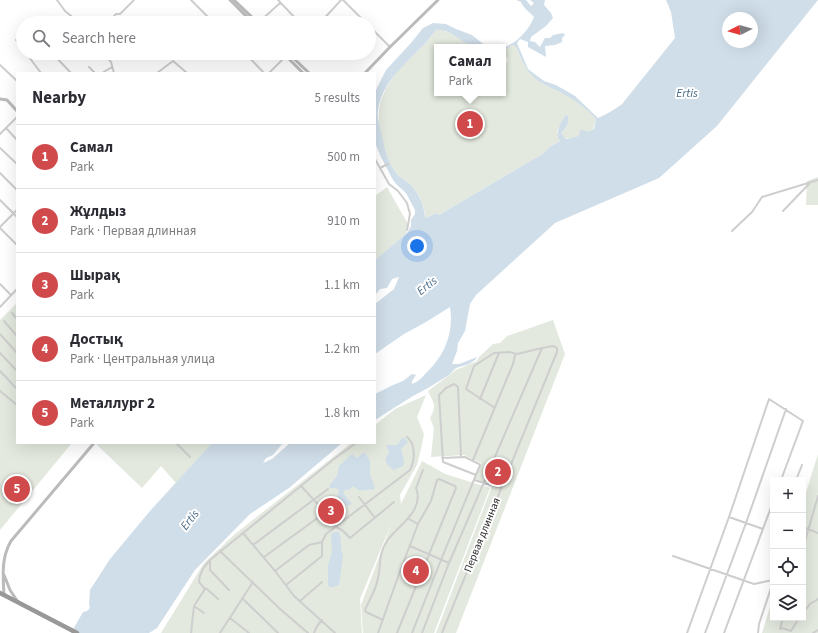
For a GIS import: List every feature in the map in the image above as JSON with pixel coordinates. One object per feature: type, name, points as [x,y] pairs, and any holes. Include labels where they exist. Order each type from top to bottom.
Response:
[{"type":"highway","points":[[3,595],[77,633]]},
{"type":"main road","points":[[231,0],[246,16]]},
{"type":"main road","points":[[234,0],[251,16]]},
{"type":"main road","points":[[366,72],[438,0]]},
{"type":"main road","points":[[293,60],[302,72]]},
{"type":"main road","points":[[295,60],[308,72]]},
{"type":"main road","points":[[0,99],[7,100],[16,110]]},
{"type":"main road","points":[[3,595],[5,552],[11,541],[93,444]]},
{"type":"main road","points":[[3,573],[10,590],[19,604]]},
{"type":"main road","points":[[0,585],[3,579]]},
{"type":"main road","points":[[3,595],[10,590]]},
{"type":"street","points":[[57,0],[65,11],[71,16]]},
{"type":"street","points":[[114,16],[116,14],[120,14],[134,0]]},
{"type":"street","points":[[192,0],[207,16]]},
{"type":"street","points":[[327,16],[342,0],[359,16]]},
{"type":"street","points":[[265,16],[279,1],[293,16]]},
{"type":"street","points":[[376,33],[390,47]]},
{"type":"street","points":[[31,60],[40,72]]},
{"type":"street","points":[[59,60],[70,72]]},
{"type":"street","points":[[109,60],[114,72]]},
{"type":"street","points":[[252,60],[263,72]]},
{"type":"street","points":[[270,72],[282,60]]},
{"type":"street","points":[[158,72],[173,61],[186,72]]},
{"type":"street","points":[[0,65],[16,80]]},
{"type":"street","points":[[89,67],[94,72]]},
{"type":"street","points":[[104,72],[112,68]]},
{"type":"street","points":[[0,134],[16,118]]},
{"type":"street","points":[[6,128],[16,139]]},
{"type":"street","points":[[0,148],[16,163]]},
{"type":"street","points":[[376,161],[389,184],[398,191],[407,203],[410,214],[407,230]]},
{"type":"street","points":[[380,168],[388,164]]},
{"type":"street","points":[[0,173],[16,189]]},
{"type":"street","points":[[732,231],[752,212],[762,197],[818,180]]},
{"type":"street","points":[[783,211],[810,183]]},
{"type":"street","points":[[0,200],[14,214]]},
{"type":"street","points":[[16,211],[0,227],[16,245]]},
{"type":"street","points":[[0,284],[11,295]]},
{"type":"street","points":[[0,307],[14,293]]},
{"type":"street","points":[[12,313],[16,318]]},
{"type":"street","points":[[4,321],[16,335]]},
{"type":"street","points":[[0,334],[16,352]]},
{"type":"street","name":"Первая длинная","points":[[442,633],[557,352],[556,348],[553,346],[542,348]]},
{"type":"street","points":[[495,408],[466,389],[474,366],[488,356],[499,353],[509,352],[514,355],[542,348]]},
{"type":"street","points":[[422,633],[449,563],[542,348]]},
{"type":"street","points":[[0,352],[16,370]]},
{"type":"street","points":[[480,399],[499,353]]},
{"type":"street","points":[[472,460],[513,364],[514,355]]},
{"type":"street","points":[[0,371],[16,388]]},
{"type":"street","points":[[461,457],[458,387],[454,384],[446,388],[439,395],[442,458],[444,463],[476,475]]},
{"type":"street","points":[[0,391],[16,404]]},
{"type":"street","points":[[687,633],[729,517],[768,400],[770,399],[803,421],[782,477]]},
{"type":"street","points":[[705,633],[786,409]]},
{"type":"street","points":[[286,585],[322,556],[322,542],[326,534],[410,470],[414,460],[410,439],[407,436]]},
{"type":"street","points":[[177,444],[190,457]]},
{"type":"street","points":[[218,599],[207,589],[205,589],[199,582],[202,570],[210,560],[355,444]]},
{"type":"street","points":[[412,633],[480,464],[461,457],[442,458]]},
{"type":"street","points":[[797,477],[802,465]]},
{"type":"street","points":[[383,620],[366,612],[365,610],[378,581],[382,550],[388,539],[409,519],[417,503],[419,494],[416,488],[423,470]]},
{"type":"street","points":[[378,633],[418,524],[431,501],[437,480],[439,479],[456,486],[456,488],[397,633]]},
{"type":"street","points":[[474,480],[501,488]]},
{"type":"street","points":[[301,486],[326,512]]},
{"type":"street","points":[[253,544],[328,489]]},
{"type":"street","points":[[806,537],[818,496]]},
{"type":"street","points":[[359,498],[375,518]]},
{"type":"street","points":[[336,527],[342,530],[350,538],[394,502]]},
{"type":"street","points":[[264,558],[335,506],[345,520]]},
{"type":"street","points":[[724,633],[770,510]]},
{"type":"street","points":[[729,517],[763,529]]},
{"type":"street","points":[[409,519],[418,524]]},
{"type":"street","points":[[808,529],[818,533]]},
{"type":"street","points":[[243,533],[300,601],[335,633]]},
{"type":"street","points":[[275,571],[309,545],[322,542]]},
{"type":"street","points":[[410,546],[449,563]]},
{"type":"street","points":[[220,551],[280,609],[308,633]]},
{"type":"street","points":[[673,556],[754,584],[770,581]]},
{"type":"street","points":[[210,560],[210,570],[230,590]]},
{"type":"street","points":[[220,633],[253,582]]},
{"type":"street","points":[[300,601],[322,582]]},
{"type":"street","points":[[758,633],[759,624],[772,585]]},
{"type":"street","points":[[191,633],[194,606],[205,589]]},
{"type":"street","points":[[242,598],[278,633]]},
{"type":"street","points":[[806,609],[818,598]]},
{"type":"street","points":[[194,606],[204,612]]},
{"type":"street","points":[[230,618],[249,633]]},
{"type":"street","points":[[314,633],[322,620]]},
{"type":"street","points":[[782,621],[780,629],[784,628],[792,632],[798,621]]},
{"type":"street","points":[[813,633],[818,630]]},
{"type":"shaded area","points":[[436,30],[440,30],[451,33],[470,44],[434,44],[434,96],[506,96],[506,64],[508,59],[506,58],[506,48],[513,45],[516,47],[525,67],[543,84],[570,97],[587,109],[596,119],[593,129],[571,139],[563,137],[561,133],[568,123],[568,116],[566,114],[557,131],[560,141],[548,148],[544,153],[439,215],[437,213],[425,218],[423,205],[416,192],[410,184],[399,176],[388,159],[381,136],[379,113],[385,90],[391,79]]},
{"type":"shaded area","points":[[818,177],[818,205],[806,205],[807,181]]},
{"type":"shaded area","points":[[387,187],[409,226],[406,234],[376,259],[376,195]]},
{"type":"shaded area","points":[[16,304],[16,444],[71,444],[0,530],[0,320]]},
{"type":"shaded area","points":[[553,320],[565,354],[456,633],[436,633],[492,486],[474,480],[481,463],[464,455],[431,457],[434,428],[430,418],[434,404],[428,391],[456,370],[477,361],[479,357],[493,344],[500,343],[507,336]]},
{"type":"shaded area","points":[[426,395],[417,417],[424,434],[421,449],[417,465],[400,495],[401,504],[422,461],[445,474],[490,488],[434,633],[363,633],[361,605],[393,520],[360,599],[362,633],[161,633],[204,563],[235,534],[350,444],[376,444],[376,424],[395,409]]},
{"type":"shaded area","points":[[96,444],[211,444],[176,483],[161,466],[142,488]]},
{"type":"shaded area","points":[[818,454],[818,633],[762,633],[770,607],[770,621],[806,621],[806,492]]},
{"type":"water","name":"Ertis","points":[[516,0],[526,0],[531,6],[534,3],[530,0],[545,0],[544,5],[551,13],[553,18],[546,26],[531,37],[530,41],[535,42],[540,47],[545,38],[550,38],[553,35],[563,33],[565,35],[562,38],[562,42],[555,45],[545,46],[546,57],[528,47],[528,42],[520,39],[517,43],[528,69],[544,81],[556,85],[575,96],[598,118],[622,104],[675,38],[671,12],[666,0],[818,0],[717,126],[659,178],[555,223],[476,295],[470,304],[465,331],[458,343],[457,351],[452,364],[459,364],[477,357],[475,360],[469,364],[456,368],[449,375],[376,419],[376,394],[403,381],[412,374],[416,375],[412,381],[412,384],[421,379],[443,351],[449,334],[451,316],[450,307],[404,334],[376,353],[376,303],[394,289],[399,277],[392,279],[387,288],[380,289],[376,294],[376,259],[407,233],[411,226],[411,220],[415,214],[415,210],[406,193],[393,180],[376,145],[376,90],[386,70],[423,28],[433,23],[446,24],[472,35],[483,44],[469,44],[449,32],[436,30],[429,40],[393,77],[386,87],[381,99],[378,118],[384,145],[391,164],[399,176],[411,185],[417,192],[423,205],[425,218],[437,213],[439,215],[544,153],[548,148],[560,141],[558,138],[558,131],[566,114],[568,116],[568,123],[561,133],[565,138],[567,139],[579,136],[580,130],[587,132],[594,129],[596,119],[593,116],[573,99],[543,84],[533,76],[525,66],[516,47],[513,45],[506,48],[506,47],[522,36],[534,17],[521,2]]},
{"type":"water","points":[[402,438],[408,442],[401,449],[404,461],[403,466],[394,470],[386,461],[389,451],[386,445],[397,445]]},
{"type":"water","name":"Ertis","points":[[211,444],[282,444],[273,455],[266,458],[263,463],[272,459],[289,444],[341,444],[289,488],[250,514],[195,570],[157,628],[149,633],[71,633],[83,612],[90,608],[90,590],[110,559],[150,511]]},
{"type":"water","points":[[365,453],[370,461],[370,474],[375,488],[373,490],[361,491],[353,486],[349,490],[345,490],[343,493],[352,504],[347,506],[342,500],[337,498],[339,490],[336,488],[330,488],[329,486],[337,476],[339,466],[352,454],[357,458]]},
{"type":"water","points":[[339,532],[340,535],[343,556],[339,585],[330,588],[328,585],[328,565],[332,552],[331,536],[332,533]]},
{"type":"place","name":"Самал","points":[[470,124]]},
{"type":"place","name":"Жұлдыз","points":[[498,472]]},
{"type":"place","name":"Металлург 2","points":[[17,489]]},
{"type":"place","name":"Шырақ","points":[[331,511]]},
{"type":"place","name":"Достық","points":[[416,571]]}]
